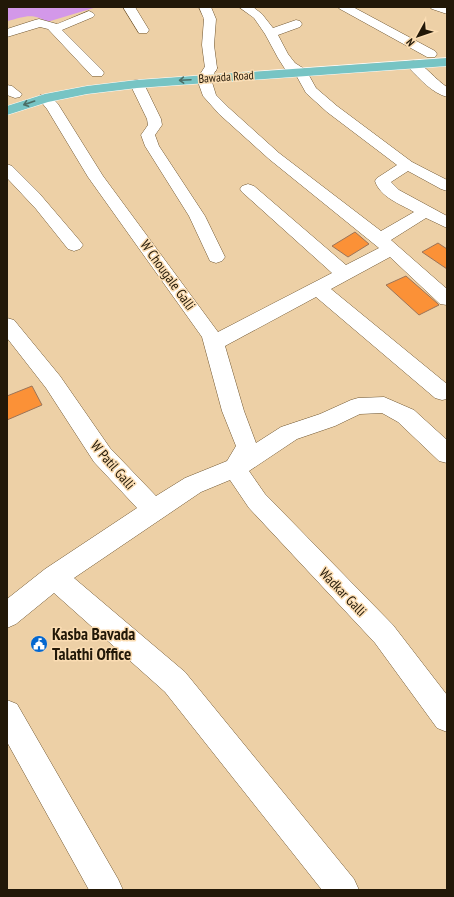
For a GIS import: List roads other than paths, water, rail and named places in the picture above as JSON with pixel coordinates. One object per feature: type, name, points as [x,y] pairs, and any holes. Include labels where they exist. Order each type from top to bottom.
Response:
[{"type":"main road","name":"Bawada Road","points":[[150,70],[208,73],[279,73],[295,69],[350,62],[447,53]]},
{"type":"main road","name":"Bawada Road","points":[[295,69],[414,65],[447,62]]},
{"type":"main road","points":[[82,76],[112,72]]},
{"type":"main road","name":"Bawada Road","points":[[7,111],[45,98],[87,90],[208,73]]},
{"type":"main road","points":[[10,94],[57,83]]},
{"type":"street","points":[[130,7],[143,30]]},
{"type":"street","points":[[205,7],[210,19],[208,45],[210,96],[224,112],[274,156],[386,244],[447,299]]},
{"type":"street","points":[[245,7],[258,16],[271,34],[282,55],[311,90],[332,109],[407,165],[447,186]]},
{"type":"street","points":[[344,7],[431,54]]},
{"type":"street","points":[[436,7],[447,12]]},
{"type":"street","points":[[54,29],[89,15]]},
{"type":"street","points":[[7,33],[39,23],[45,24],[54,29],[97,73]]},
{"type":"street","points":[[271,34],[296,24]]},
{"type":"street","points":[[414,65],[433,84],[447,93]]},
{"type":"street","points":[[137,84],[154,119],[155,125],[148,135],[152,146],[197,216],[216,257]]},
{"type":"street","name":"W Chougale Galli","points":[[45,98],[53,107],[96,177],[210,334],[214,343],[233,411],[247,446],[235,468]]},
{"type":"street","points":[[407,165],[383,181],[385,187],[447,223]]},
{"type":"street","points":[[7,170],[52,216],[74,245]]},
{"type":"street","points":[[248,189],[345,274]]},
{"type":"street","points":[[214,343],[345,274],[386,244],[426,211]]},
{"type":"street","points":[[318,288],[442,392]]},
{"type":"street","name":"W Patil Galli","points":[[7,325],[53,382],[102,455],[154,510]]},
{"type":"street","points":[[7,615],[54,577],[193,485],[235,468],[289,433],[327,420],[358,406],[384,405],[406,416],[447,454]]},
{"type":"street","name":"Wadkar Galli","points":[[235,468],[257,502],[384,634],[447,718]]},
{"type":"street","points":[[54,577],[175,682],[343,890]]},
{"type":"street","points":[[7,714],[107,890]]},
{"type":"place","name":"Kasba Bavada Talathi Office","points":[[39,644]]}]
